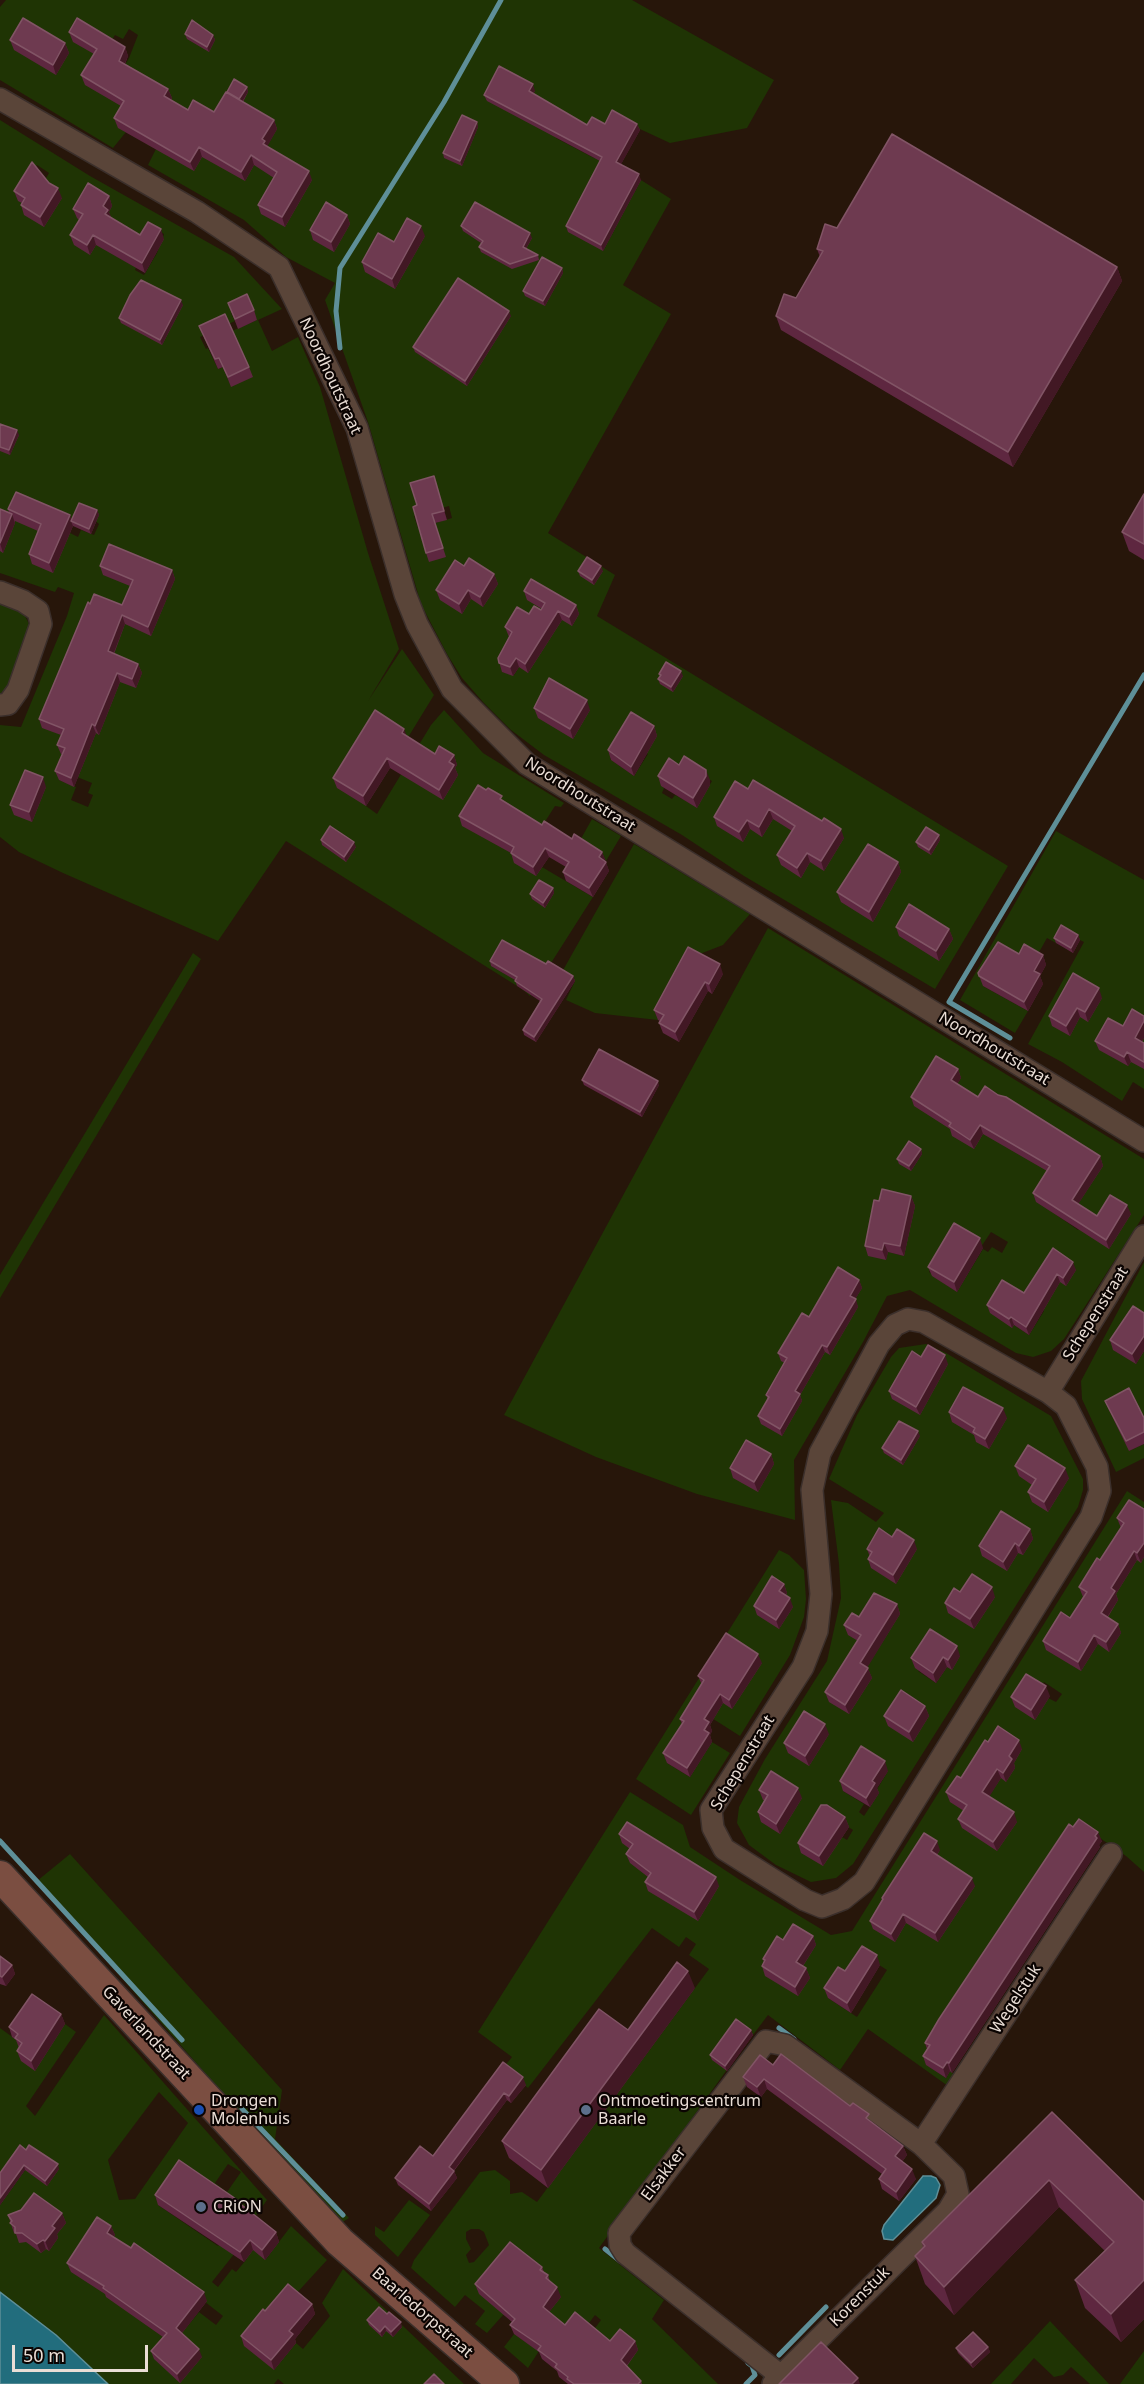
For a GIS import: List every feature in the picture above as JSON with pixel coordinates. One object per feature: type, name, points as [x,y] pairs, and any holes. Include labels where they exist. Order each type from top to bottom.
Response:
[{"type":"main road","name":"Gaverlandstraat","points":[[0,1876],[340,2242]]},
{"type":"main road","name":"Baarledorpstraat","points":[[340,2242],[504,2384]]},
{"type":"street","name":"Noordhoutstraat","points":[[0,99],[197,212],[279,267],[357,428],[405,594],[417,624],[452,689],[527,764],[1144,1141]]},
{"type":"street","points":[[0,592],[23,601],[38,611],[41,624],[18,690],[8,704],[0,705]]},
{"type":"street","name":"Schepenstraat","points":[[1048,1392],[1144,1236]]},
{"type":"street","name":"Schepenstraat","points":[[908,1318],[924,1322],[1048,1392],[1066,1406],[1097,1467],[1100,1491],[1092,1517],[864,1882],[843,1899],[822,1907],[805,1900],[724,1849],[713,1828],[711,1810],[803,1667],[817,1631],[821,1594],[812,1490],[820,1453],[879,1344],[895,1325],[908,1318]]},
{"type":"street","name":"Wegelstuk","points":[[921,2144],[1111,1854]]},
{"type":"street","name":"Elsakker","points":[[777,2380],[625,2253],[620,2245],[619,2233],[766,2041],[785,2045],[921,2144],[954,2176],[958,2194],[948,2211]]},
{"type":"street","name":"Korenstuk","points":[[777,2380],[948,2211]]},
{"type":"green space","points":[[6,0],[632,0],[774,80],[747,128],[670,143],[614,117],[607,130],[590,132],[567,119],[556,138],[594,158],[606,161],[603,251],[641,180],[671,199],[623,285],[671,314],[548,533],[615,575],[597,616],[1008,866],[935,989],[744,876],[682,835],[544,755],[511,730],[483,702],[462,678],[421,604],[368,422],[325,300],[335,283],[286,257],[244,220],[148,165],[156,149],[146,144],[172,99],[118,127],[126,132],[113,148],[0,80],[0,7]],"holes":[[[129,29],[138,35],[129,58],[106,97],[108,46],[115,35],[123,39]],[[449,506],[452,518],[418,528],[414,516]],[[552,635],[519,667],[514,675],[502,672],[515,641],[508,636]],[[616,748],[648,754],[634,776],[610,759]],[[687,766],[712,781],[697,807],[675,795],[672,799],[662,793],[664,788],[662,785]]]},
{"type":"green space","points":[[0,120],[90,176],[234,257],[282,309],[258,320],[272,351],[298,337],[320,387],[368,553],[399,649],[368,701],[402,649],[434,695],[366,806],[377,814],[431,725],[444,710],[483,753],[564,803],[561,807],[555,806],[539,831],[530,860],[593,897],[530,996],[522,989],[530,976],[512,978],[519,982],[517,986],[286,841],[218,941],[63,873],[19,852],[0,837],[0,725],[21,727],[67,616],[74,593],[58,587],[55,592],[0,573]],"holes":[[[37,165],[49,173],[29,208],[32,172]],[[157,230],[164,234],[157,253],[144,275],[135,270],[136,267],[118,257]],[[231,313],[257,320],[232,331],[231,386],[223,367],[218,369],[200,337],[235,321]],[[80,508],[99,524],[94,535],[81,530],[78,537],[70,533]],[[62,771],[92,783],[88,793],[93,795],[88,807],[71,800],[76,787],[59,780]]]},
{"type":"green space","points":[[0,603],[18,610],[25,616],[29,624],[29,634],[9,685],[0,694]]},
{"type":"green space","points":[[592,819],[621,836],[606,861],[578,844]]},
{"type":"green space","points":[[1056,831],[1144,880],[1144,1089],[1133,1082],[1122,1101],[1062,1062],[1028,1044],[1084,942],[1080,940],[1056,943],[1047,938],[1038,954],[983,986],[1028,1011],[1015,1033],[960,1000]]},
{"type":"green space","points":[[634,844],[750,914],[723,945],[692,957],[658,1020],[595,1013],[566,1000],[575,981],[562,972]]},
{"type":"green space","points":[[768,928],[1144,1159],[1144,1215],[1064,1339],[1051,1351],[1033,1357],[1016,1353],[910,1290],[887,1296],[863,1342],[794,1460],[795,1520],[697,1494],[596,1457],[504,1415]],"holes":[[[1066,1204],[1086,1217],[1078,1230],[1058,1216]],[[878,1210],[904,1256],[888,1252],[886,1260]],[[991,1232],[1008,1242],[1002,1253],[992,1247],[988,1252],[983,1249],[957,1292],[929,1272],[934,1261],[981,1247]],[[1033,1292],[1044,1311],[1029,1335],[1014,1325]],[[805,1321],[823,1355],[810,1377]]]},
{"type":"green space","points":[[193,953],[201,959],[0,1298],[0,1275]]},
{"type":"green space","points":[[1144,1262],[1144,1321],[1136,1364],[1144,1351],[1144,1421],[1129,1451],[1144,1444],[1144,1458],[1116,1472],[1082,1399],[1081,1381]]},
{"type":"green space","points":[[926,1344],[946,1353],[1051,1416],[1083,1479],[1083,1490],[1078,1507],[853,1864],[836,1878],[811,1882],[776,1865],[749,1845],[737,1823],[739,1807],[765,1759],[827,1661],[841,1598],[831,1500],[848,1503],[876,1522],[884,1513],[829,1479],[857,1415],[891,1357],[899,1348]],"holes":[[[960,1656],[952,1669],[947,1667],[936,1683],[918,1671]],[[888,1771],[876,1791],[879,1793],[864,1816],[859,1812],[864,1804],[843,1791]],[[827,1813],[853,1830],[847,1840],[842,1837],[833,1849]]]},
{"type":"green space","points":[[1127,1491],[1144,1502],[1144,1517],[1128,1532],[1144,1557],[1144,1872],[1126,1856],[1084,1827],[927,2065],[946,2078],[950,2071],[955,2075],[948,2086],[868,2029],[840,2070],[768,2015],[753,2035],[739,2024],[726,2071],[599,2248],[664,2300],[652,2319],[718,2384],[638,2384],[587,2339],[601,2320],[595,2315],[586,2327],[569,2334],[503,2315],[487,2333],[475,2324],[485,2311],[465,2295],[455,2307],[411,2268],[414,2260],[480,2172],[495,2170],[510,2181],[510,2194],[522,2192],[537,2202],[617,2094],[611,2060],[631,2075],[709,1969],[689,1955],[696,1944],[686,1937],[679,1947],[652,1928],[528,2088],[503,2068],[512,2057],[478,2032],[630,1792],[683,1825],[690,1847],[740,1880],[831,1935],[852,1931]],"holes":[[[1044,1682],[1062,1694],[1056,1702],[1048,1698],[1035,1719],[1039,1690]],[[865,1956],[887,1970],[857,2017],[828,1998]],[[479,2229],[484,2232],[489,2245],[474,2262],[469,2263],[466,2255],[471,2249],[466,2239],[466,2232]]]},
{"type":"green space","points":[[779,1550],[789,1555],[804,1570],[806,1599],[804,1617],[790,1655],[740,1736],[696,1708],[667,1763],[690,1777],[712,1742],[730,1753],[691,1815],[636,1779]]},
{"type":"green space","points":[[70,1854],[282,2090],[275,2139],[349,2218],[341,2223],[247,2121],[37,1881]]},
{"type":"green space","points":[[104,2015],[267,2200],[252,2221],[242,2244],[212,2282],[218,2287],[232,2269],[236,2272],[246,2260],[251,2248],[266,2259],[291,2226],[327,2260],[294,2296],[274,2370],[296,2343],[303,2349],[330,2316],[322,2303],[343,2269],[464,2384],[284,2384],[278,2379],[274,2384],[108,2384],[56,2335],[0,2292],[0,2205],[25,2170],[44,2157],[0,2180],[0,2028],[22,2044],[34,2070],[65,2024],[76,2032],[26,2106],[35,2116]],"holes":[[[159,2092],[188,2123],[135,2199],[119,2200],[108,2160]],[[228,2164],[241,2172],[227,2192],[215,2183]],[[158,2205],[242,2211],[218,2246]],[[200,2298],[223,2316],[216,2325],[199,2312],[186,2328],[180,2324]]]},
{"type":"green space","points":[[409,2200],[430,2215],[398,2257],[375,2235],[375,2226],[384,2232]]},
{"type":"green space","points":[[1050,2321],[1109,2384],[1090,2384],[1071,2367],[1063,2375],[1054,2377],[1034,2358],[1011,2384],[991,2384]]},
{"type":"green space","points":[[514,2334],[539,2351],[528,2368],[504,2347]]},
{"type":"green space","points":[[1144,2351],[1144,2384],[1120,2384]]},
{"type":"water","points":[[923,2176],[936,2178],[940,2185],[936,2198],[893,2240],[884,2239],[882,2231],[884,2225]]},
{"type":"water","points":[[0,2292],[56,2335],[108,2384],[0,2384]]},
{"type":"building","points":[[23,18],[65,43],[53,65],[10,40]]},
{"type":"building","points":[[77,18],[125,47],[119,61],[168,89],[164,96],[188,110],[193,100],[214,112],[226,92],[274,120],[262,139],[265,141],[263,144],[309,171],[282,217],[258,205],[277,172],[251,155],[241,172],[199,147],[190,162],[114,118],[124,101],[81,75],[97,49],[69,32]]},
{"type":"building","points":[[192,20],[213,35],[207,47],[185,34]]},
{"type":"building","points":[[499,66],[533,84],[529,91],[587,125],[592,117],[605,124],[612,110],[637,124],[616,162],[639,174],[601,245],[566,226],[602,157],[484,95]]},
{"type":"building","points":[[234,79],[247,87],[239,99],[227,92]]},
{"type":"building","points":[[462,115],[477,122],[460,161],[443,153]]},
{"type":"building","points":[[892,134],[1117,267],[1008,452],[776,316],[784,294],[796,298],[823,251],[817,249],[825,224],[837,228]]},
{"type":"building","points":[[32,162],[49,183],[58,188],[40,217],[21,205],[25,198],[14,191]]},
{"type":"building","points":[[88,183],[109,196],[103,206],[108,210],[105,214],[140,235],[148,222],[161,229],[142,263],[93,235],[87,245],[70,235],[83,214],[73,209]]},
{"type":"building","points":[[326,202],[347,215],[331,242],[310,230]]},
{"type":"building","points":[[475,202],[530,233],[523,247],[538,255],[510,264],[479,247],[483,241],[461,226]]},
{"type":"building","points":[[407,218],[421,226],[392,279],[362,262],[378,233],[394,242]]},
{"type":"building","points":[[542,257],[562,268],[543,301],[523,291]]},
{"type":"building","points":[[458,278],[509,311],[465,381],[413,347]]},
{"type":"building","points":[[141,280],[181,300],[160,340],[119,318],[130,295]]},
{"type":"building","points":[[247,294],[254,310],[235,319],[228,303]]},
{"type":"building","points":[[225,314],[249,367],[228,377],[219,358],[215,359],[199,326]]},
{"type":"building","points":[[0,424],[17,430],[9,450],[0,447]]},
{"type":"building","points":[[434,476],[444,511],[432,514],[443,548],[426,553],[413,507],[417,505],[410,483]]},
{"type":"building","points":[[16,492],[70,515],[49,563],[29,554],[41,524],[8,509]]},
{"type":"building","points":[[1144,494],[1144,544],[1122,532]]},
{"type":"building","points":[[79,503],[97,510],[89,529],[71,521]]},
{"type":"building","points":[[0,509],[12,514],[0,543]]},
{"type":"building","points":[[109,544],[172,570],[148,627],[122,615],[108,651],[138,664],[132,679],[117,673],[95,726],[92,724],[71,778],[55,771],[65,748],[57,745],[64,729],[39,719],[88,602],[90,604],[94,594],[122,605],[133,580],[100,566]]},
{"type":"building","points":[[587,557],[601,566],[592,580],[578,571]]},
{"type":"building","points":[[469,558],[494,574],[480,597],[468,590],[459,604],[436,590],[455,560],[464,566]]},
{"type":"building","points":[[531,579],[576,605],[569,617],[558,611],[525,664],[516,658],[510,667],[499,663],[498,658],[512,632],[505,627],[517,607],[529,614],[534,606],[541,610],[545,603],[524,591]]},
{"type":"building","points":[[666,662],[681,671],[671,687],[658,679]]},
{"type":"building","points":[[549,678],[587,700],[570,729],[534,708]]},
{"type":"building","points":[[375,710],[404,729],[402,733],[435,754],[439,746],[454,755],[449,762],[454,765],[439,790],[387,758],[363,796],[333,778]]},
{"type":"building","points":[[631,712],[654,726],[631,767],[608,750]]},
{"type":"building","points":[[684,756],[706,770],[706,776],[693,798],[658,776],[669,758],[679,765]]},
{"type":"building","points":[[25,770],[43,777],[29,812],[10,805]]},
{"type":"building","points":[[753,780],[822,821],[824,818],[841,829],[821,861],[807,853],[797,868],[777,855],[795,826],[769,809],[759,827],[747,820],[739,832],[714,817],[735,781],[748,789]]},
{"type":"building","points":[[478,785],[502,796],[500,799],[542,825],[544,821],[572,839],[574,834],[602,852],[599,857],[606,862],[589,888],[563,872],[569,862],[545,848],[533,867],[511,853],[514,847],[459,816]]},
{"type":"building","points":[[330,826],[354,842],[344,857],[321,840]]},
{"type":"building","points":[[926,827],[939,835],[929,850],[916,842]]},
{"type":"building","points":[[868,844],[898,862],[869,912],[837,892]]},
{"type":"building","points":[[539,880],[553,888],[543,903],[530,894]]},
{"type":"building","points":[[909,904],[949,929],[936,951],[896,927]]},
{"type":"building","points":[[1061,925],[1078,935],[1071,948],[1054,938]]},
{"type":"building","points":[[502,940],[546,964],[548,961],[573,976],[534,1037],[523,1030],[542,999],[515,981],[517,977],[490,961]]},
{"type":"building","points":[[998,942],[1019,954],[1024,944],[1043,955],[1034,971],[1040,974],[1024,1002],[979,976],[978,973]]},
{"type":"building","points":[[688,947],[720,964],[709,984],[705,982],[675,1032],[659,1023],[664,1015],[654,1010]]},
{"type":"building","points":[[1073,973],[1099,988],[1085,1012],[1077,1008],[1066,1026],[1049,1016]]},
{"type":"building","points":[[1132,1009],[1144,1016],[1144,1021],[1135,1038],[1144,1043],[1144,1062],[1127,1052],[1124,1057],[1095,1041],[1108,1018],[1123,1026]]},
{"type":"building","points":[[599,1049],[658,1081],[640,1112],[582,1080]]},
{"type":"building","points":[[936,1056],[958,1069],[951,1080],[978,1097],[985,1086],[1100,1156],[1072,1200],[1097,1216],[1110,1195],[1127,1205],[1106,1240],[1033,1193],[1050,1166],[980,1125],[970,1140],[949,1126],[951,1123],[911,1097]]},
{"type":"building","points":[[909,1141],[921,1149],[909,1166],[897,1159]]},
{"type":"building","points":[[882,1189],[911,1196],[900,1246],[884,1243],[882,1250],[865,1246],[874,1200],[879,1201]]},
{"type":"building","points":[[954,1223],[980,1238],[954,1282],[928,1267]]},
{"type":"building","points":[[1053,1248],[1073,1262],[1063,1278],[1057,1274],[1026,1327],[987,1305],[1002,1280],[1024,1293]]},
{"type":"building","points":[[838,1267],[859,1280],[850,1296],[856,1299],[827,1347],[822,1345],[795,1391],[800,1394],[780,1429],[758,1416],[769,1397],[766,1395],[787,1358],[778,1353],[802,1313],[809,1317]]},
{"type":"building","points":[[1133,1306],[1144,1313],[1144,1336],[1132,1354],[1110,1340]]},
{"type":"building","points":[[928,1345],[945,1355],[916,1407],[889,1391],[912,1351],[921,1357]]},
{"type":"building","points":[[963,1387],[1003,1408],[985,1439],[973,1432],[975,1428],[949,1412]]},
{"type":"building","points":[[1129,1388],[1144,1418],[1144,1432],[1126,1441],[1105,1401]]},
{"type":"building","points":[[899,1421],[918,1431],[901,1460],[882,1448]]},
{"type":"building","points":[[746,1440],[771,1454],[754,1482],[730,1468]]},
{"type":"building","points":[[1028,1445],[1065,1468],[1044,1502],[1028,1492],[1036,1479],[1015,1466]]},
{"type":"building","points":[[1129,1500],[1144,1509],[1144,1543],[1137,1553],[1134,1551],[1111,1588],[1115,1591],[1101,1613],[1118,1624],[1106,1642],[1094,1635],[1078,1662],[1043,1641],[1061,1612],[1070,1618],[1087,1592],[1079,1587],[1097,1558],[1100,1560],[1124,1523],[1117,1518]]},
{"type":"building","points":[[1001,1511],[1030,1529],[1019,1546],[1015,1543],[1003,1562],[979,1546]]},
{"type":"building","points":[[879,1528],[892,1537],[897,1529],[914,1540],[893,1575],[868,1559],[872,1552],[867,1549]]},
{"type":"building","points":[[972,1574],[992,1587],[970,1619],[945,1603],[954,1588],[960,1592]]},
{"type":"building","points":[[772,1576],[784,1584],[779,1591],[790,1598],[776,1620],[754,1606]]},
{"type":"building","points":[[874,1593],[897,1604],[860,1663],[868,1668],[845,1705],[825,1692],[861,1635],[844,1625],[852,1613],[859,1617]]},
{"type":"building","points":[[930,1629],[957,1646],[948,1660],[943,1657],[933,1673],[911,1658]]},
{"type":"building","points":[[726,1633],[758,1654],[729,1700],[720,1694],[704,1719],[709,1722],[704,1730],[709,1733],[687,1768],[663,1753],[684,1721],[680,1719],[704,1680],[698,1676]]},
{"type":"building","points":[[1026,1674],[1046,1686],[1031,1710],[1011,1697]]},
{"type":"building","points":[[901,1690],[925,1706],[909,1732],[884,1716]]},
{"type":"building","points":[[804,1711],[825,1724],[805,1756],[784,1743]]},
{"type":"building","points":[[998,1726],[1019,1740],[1009,1756],[1012,1759],[1003,1773],[997,1769],[982,1792],[1014,1812],[993,1842],[958,1819],[967,1805],[946,1792],[957,1776],[961,1778],[985,1740],[988,1742]]},
{"type":"building","points":[[861,1746],[885,1761],[872,1781],[875,1783],[866,1798],[840,1781]]},
{"type":"building","points":[[771,1771],[798,1788],[776,1824],[758,1812],[768,1795],[759,1790]]},
{"type":"building","points":[[821,1805],[827,1805],[845,1817],[819,1856],[798,1843]]},
{"type":"building","points":[[1079,1819],[1098,1832],[1095,1836],[1097,1838],[949,2063],[947,2062],[943,2068],[923,2056],[930,2045],[925,2043],[939,2019],[1069,1824],[1073,1827]]},
{"type":"building","points":[[627,1822],[716,1877],[694,1912],[645,1882],[651,1873],[626,1854],[633,1844],[619,1834]]},
{"type":"building","points":[[924,1833],[937,1841],[931,1851],[972,1878],[935,1933],[903,1914],[891,1934],[870,1921],[882,1898]]},
{"type":"building","points":[[793,1924],[813,1936],[796,1962],[806,1968],[795,1987],[762,1966],[765,1960],[763,1959],[777,1936],[783,1940]]},
{"type":"building","points":[[862,1946],[877,1955],[847,2003],[824,1988],[838,1967],[845,1971]]},
{"type":"building","points":[[0,1956],[12,1965],[2,1977],[0,1976]]},
{"type":"building","points":[[677,1962],[688,1971],[541,2170],[502,2141],[599,2009],[628,2030]]},
{"type":"building","points":[[32,1994],[61,2014],[31,2061],[17,2051],[22,2043],[15,2038],[18,2034],[9,2027]]},
{"type":"building","points":[[736,2019],[751,2030],[725,2066],[710,2055]]},
{"type":"building","points":[[781,2054],[850,2106],[853,2103],[869,2114],[866,2118],[903,2146],[895,2156],[912,2169],[896,2192],[879,2179],[886,2169],[764,2079],[757,2087],[743,2077],[760,2055],[773,2065]]},
{"type":"building","points":[[503,2062],[523,2077],[509,2096],[504,2093],[449,2167],[454,2171],[429,2204],[395,2178],[420,2146],[433,2156]]},
{"type":"building","points":[[1052,2112],[1144,2202],[1144,2280],[1111,2314],[1075,2280],[1114,2242],[1049,2180],[944,2287],[915,2256],[925,2246],[922,2242]]},
{"type":"building","points":[[20,2145],[26,2150],[29,2145],[58,2164],[45,2181],[24,2165],[0,2198],[0,2173]]},
{"type":"building","points":[[179,2160],[239,2201],[276,2232],[262,2250],[250,2240],[240,2252],[155,2195]]},
{"type":"building","points":[[34,2193],[62,2213],[52,2226],[55,2228],[45,2241],[37,2244],[22,2233],[15,2233],[15,2227],[10,2223],[12,2221],[8,2215],[21,2210]]},
{"type":"building","points":[[97,2217],[111,2226],[107,2233],[131,2248],[134,2243],[204,2292],[176,2328],[199,2349],[177,2374],[151,2351],[167,2333],[103,2288],[104,2286],[67,2263]]},
{"type":"building","points":[[510,2242],[542,2267],[540,2270],[548,2275],[546,2278],[557,2287],[543,2307],[565,2325],[575,2312],[610,2341],[620,2329],[635,2341],[621,2360],[641,2381],[638,2384],[574,2384],[555,2367],[557,2364],[538,2350],[541,2346],[510,2325],[515,2319],[475,2284]]},
{"type":"building","points":[[288,2284],[312,2304],[289,2331],[293,2334],[271,2360],[241,2336]]},
{"type":"building","points":[[379,2307],[401,2322],[391,2332],[385,2326],[380,2332],[367,2320]]},
{"type":"building","points":[[973,2332],[988,2347],[971,2363],[956,2348]]},
{"type":"building","points":[[821,2342],[858,2378],[852,2384],[779,2384]]},
{"type":"building","points":[[434,2374],[444,2384],[424,2384]]},
{"type":"waterway","points":[[340,348],[336,311],[340,268],[444,102],[501,0]]},
{"type":"waterway","points":[[1010,1038],[949,1002],[1144,675]]},
{"type":"waterway","points":[[0,1841],[182,2040]]},
{"type":"waterway","points":[[779,2028],[794,2039]]},
{"type":"waterway","points":[[242,2109],[343,2215]]},
{"type":"waterway","points":[[605,2249],[620,2261]]},
{"type":"waterway","points":[[779,2355],[826,2307]]},
{"type":"waterway","points":[[746,2384],[755,2375],[752,2366],[748,2363]]},
{"type":"place","name":"Drongen Molenhuis","points":[[199,2110]]},
{"type":"place","name":"Ontmoetingscentrum Baarle","points":[[586,2110]]},
{"type":"place","name":"CRiON","points":[[201,2207]]}]
